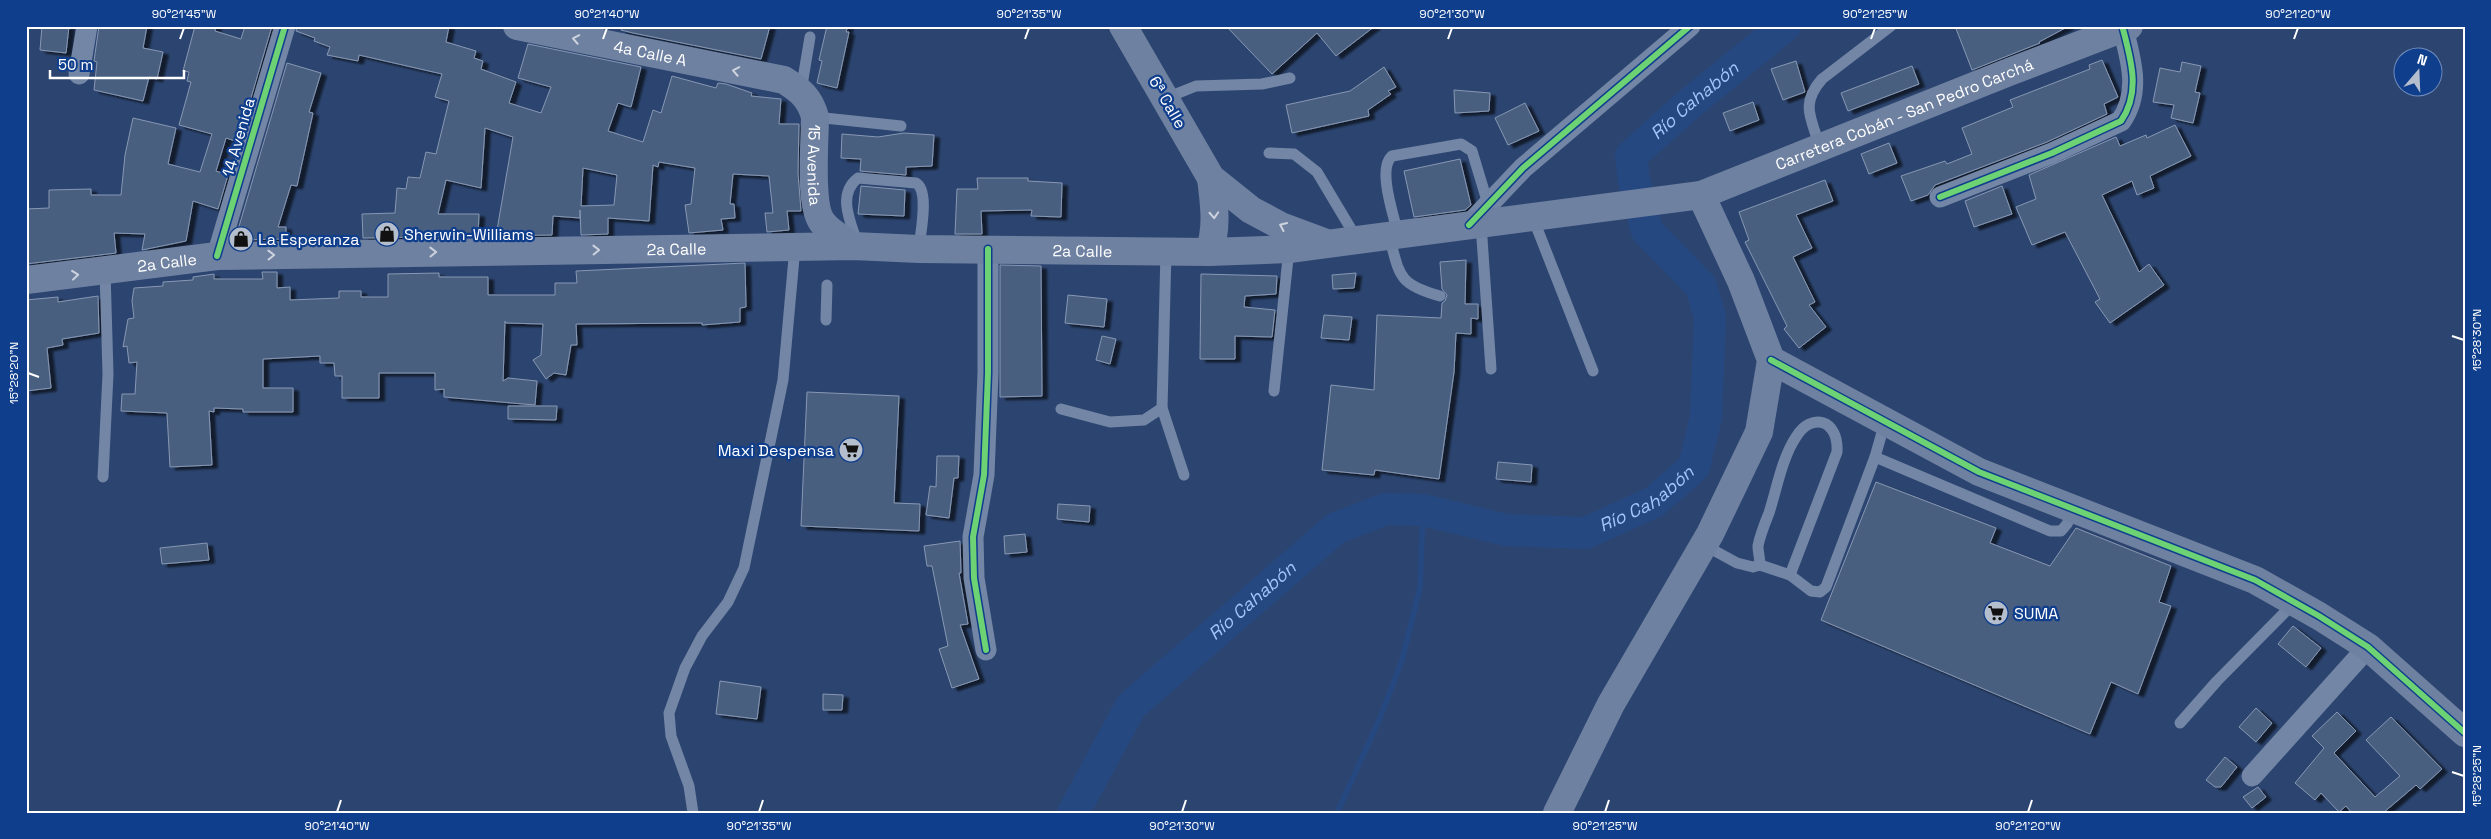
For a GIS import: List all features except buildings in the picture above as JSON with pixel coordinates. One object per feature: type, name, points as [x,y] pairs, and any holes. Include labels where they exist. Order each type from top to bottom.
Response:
[{"type":"main road","name":"6ª Calle","points":[[1123,26],[1211,178],[1251,210],[1281,226],[1328,244]]},
{"type":"main road","name":"4a Calle A","points":[[531,28],[792,86]]},
{"type":"main road","name":"Carretera Cobán - San Pedro Carchá","points":[[1533,218],[1689,196],[2126,28]]},
{"type":"main road","name":"15 Avenida","points":[[792,86],[812,104],[815,117],[814,204],[821,221],[830,231],[856,246]]},
{"type":"main road","name":"6ª Calle","points":[[1209,252],[1214,236],[1215,219],[1211,178]]},
{"type":"main road","points":[[1557,813],[1611,704],[1704,545],[1759,432],[1771,360],[1742,281],[1689,196]]},
{"type":"main road","name":"2a Calle","points":[[26,280],[217,256],[856,246],[919,249],[1209,252],[1289,249],[1394,235],[1479,217],[1533,218]]},
{"type":"main road","points":[[1771,360],[1978,472],[2255,580],[2368,647],[2465,733]]},
{"type":"street","points":[[79,74],[87,26]]},
{"type":"street","name":"14 Avenida","points":[[217,256],[285,26]]},
{"type":"street","points":[[1479,217],[1523,168],[1690,26]]},
{"type":"street","points":[[1940,197],[2052,153],[2121,121],[2127,112],[2132,94],[2133,67],[2126,28]]},
{"type":"street","points":[[986,650],[974,578],[973,537],[984,475],[988,374],[988,249]]},
{"type":"street","points":[[2252,776],[2368,647]]},
{"type":"lane","points":[[1820,146],[1809,112],[1808,100],[1813,89],[1822,79],[1891,26]]},
{"type":"lane","points":[[792,86],[810,37]]},
{"type":"lane","points":[[1166,98],[1196,86],[1262,84],[1290,78]]},
{"type":"lane","points":[[815,117],[901,126]]},
{"type":"lane","points":[[1440,296],[1416,289],[1403,279],[1394,235],[1385,166],[1392,156],[1461,144],[1467,146],[1472,151],[1491,369]]},
{"type":"lane","points":[[1269,153],[1294,154],[1317,172],[1357,240]]},
{"type":"lane","points":[[856,246],[846,196],[849,184],[858,178],[916,183],[920,186],[924,205],[919,249]]},
{"type":"lane","points":[[1533,218],[1594,371]]},
{"type":"lane","points":[[693,813],[689,786],[671,736],[669,713],[685,668],[702,636],[728,602],[744,568],[782,380],[795,247]]},
{"type":"lane","points":[[1274,391],[1289,249]]},
{"type":"lane","points":[[1166,251],[1162,408],[1184,475]]},
{"type":"lane","points":[[103,477],[108,367],[105,271]]},
{"type":"lane","points":[[826,320],[827,284]]},
{"type":"lane","points":[[1061,409],[1110,422],[1144,420],[1162,408]]},
{"type":"lane","points":[[1704,545],[1737,563],[1753,567],[1760,565],[1790,575],[1811,591],[1820,592],[1826,587],[1875,457],[1885,422]]},
{"type":"lane","points":[[1760,565],[1758,545],[1790,446],[1802,428],[1814,423],[1824,423],[1832,428],[1838,438],[1837,452],[1790,575]]},
{"type":"lane","points":[[1875,457],[2050,531],[2061,530],[2067,524],[2074,509]]},
{"type":"lane","points":[[2180,723],[2217,681],[2295,602]]},
{"type":"waterway","name":"Río Cahabón","points":[[1073,813],[1131,706],[1336,528],[1386,509],[1423,510],[1506,530],[1586,533],[1654,502],[1694,467],[1706,417],[1710,317],[1701,286],[1647,231],[1634,181],[1631,156],[1689,104],[1785,26]]},
{"type":"waterway","points":[[1337,813],[1380,718],[1402,660],[1420,588],[1423,510]]},
{"type":"cycle path","points":[[217,256],[285,26]]},
{"type":"cycle path","points":[[1469,225],[1523,168],[1690,26]]},
{"type":"cycle path","points":[[1940,197],[2052,153],[2121,121],[2131,99],[2133,87],[2129,52],[2123,29]]},
{"type":"cycle path","points":[[986,650],[974,578],[973,537],[984,475],[988,373],[988,249]]},
{"type":"cycle path","points":[[1771,360],[1979,472],[2255,580],[2319,616],[2368,647],[2465,733]]},
{"type":"place","name":"Sherwin-Williams","points":[[387,234]]},
{"type":"place","name":"La Esperanza","points":[[241,239]]},
{"type":"place","name":"Maxi Despensa","points":[[851,450]]},
{"type":"place","name":"SUMA","points":[[1996,613]]}]
